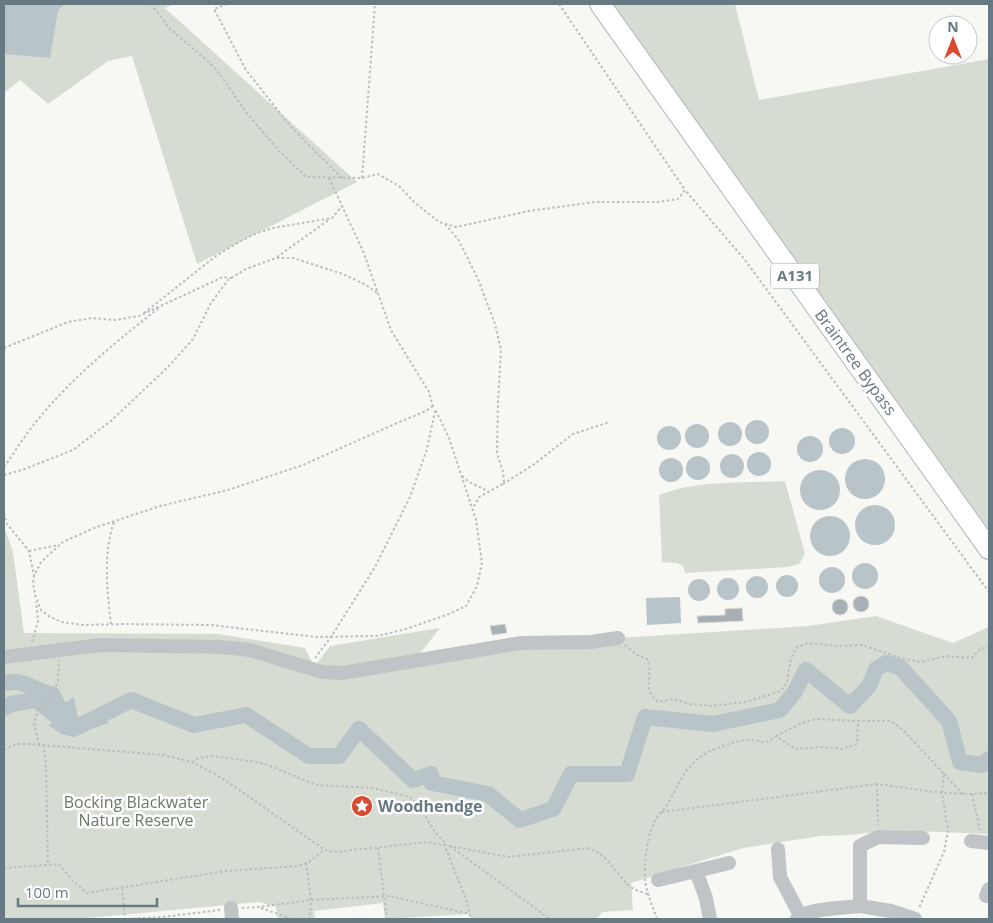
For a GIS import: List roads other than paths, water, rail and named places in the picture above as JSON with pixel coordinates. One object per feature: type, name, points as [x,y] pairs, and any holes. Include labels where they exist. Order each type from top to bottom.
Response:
[{"type":"highway","name":"Braintree Bypass","points":[[600,4],[989,549]]},
{"type":"street","points":[[4,657],[101,645],[221,646],[250,650],[322,672],[342,673],[521,643],[592,642],[618,638]]},
{"type":"street","points":[[860,906],[855,844],[878,837],[923,838]]},
{"type":"street","points":[[778,849],[780,877],[798,917],[808,912],[860,906],[891,911],[915,919]]},
{"type":"street","points":[[658,880],[729,863]]},
{"type":"street","points":[[696,871],[706,898],[710,919]]},
{"type":"waterway","points":[[4,708],[11,704],[36,700],[73,729],[131,700],[194,725],[246,715],[309,756],[339,756],[359,729],[413,780],[431,774],[432,783],[488,794],[520,820],[553,809],[571,774],[627,774],[645,717],[713,724],[780,710],[794,693],[806,670],[850,706],[869,686],[876,669],[886,663],[900,667],[949,721],[960,762],[982,765],[989,759]]},
{"type":"waterway","points":[[4,683],[21,683],[52,694],[59,707],[68,711]]},
{"type":"place","name":"Woodhendge","points":[[362,806]]},
{"type":"park label","name":"Bocking Blackwater Nature Reserve","points":[[136,811]]}]
